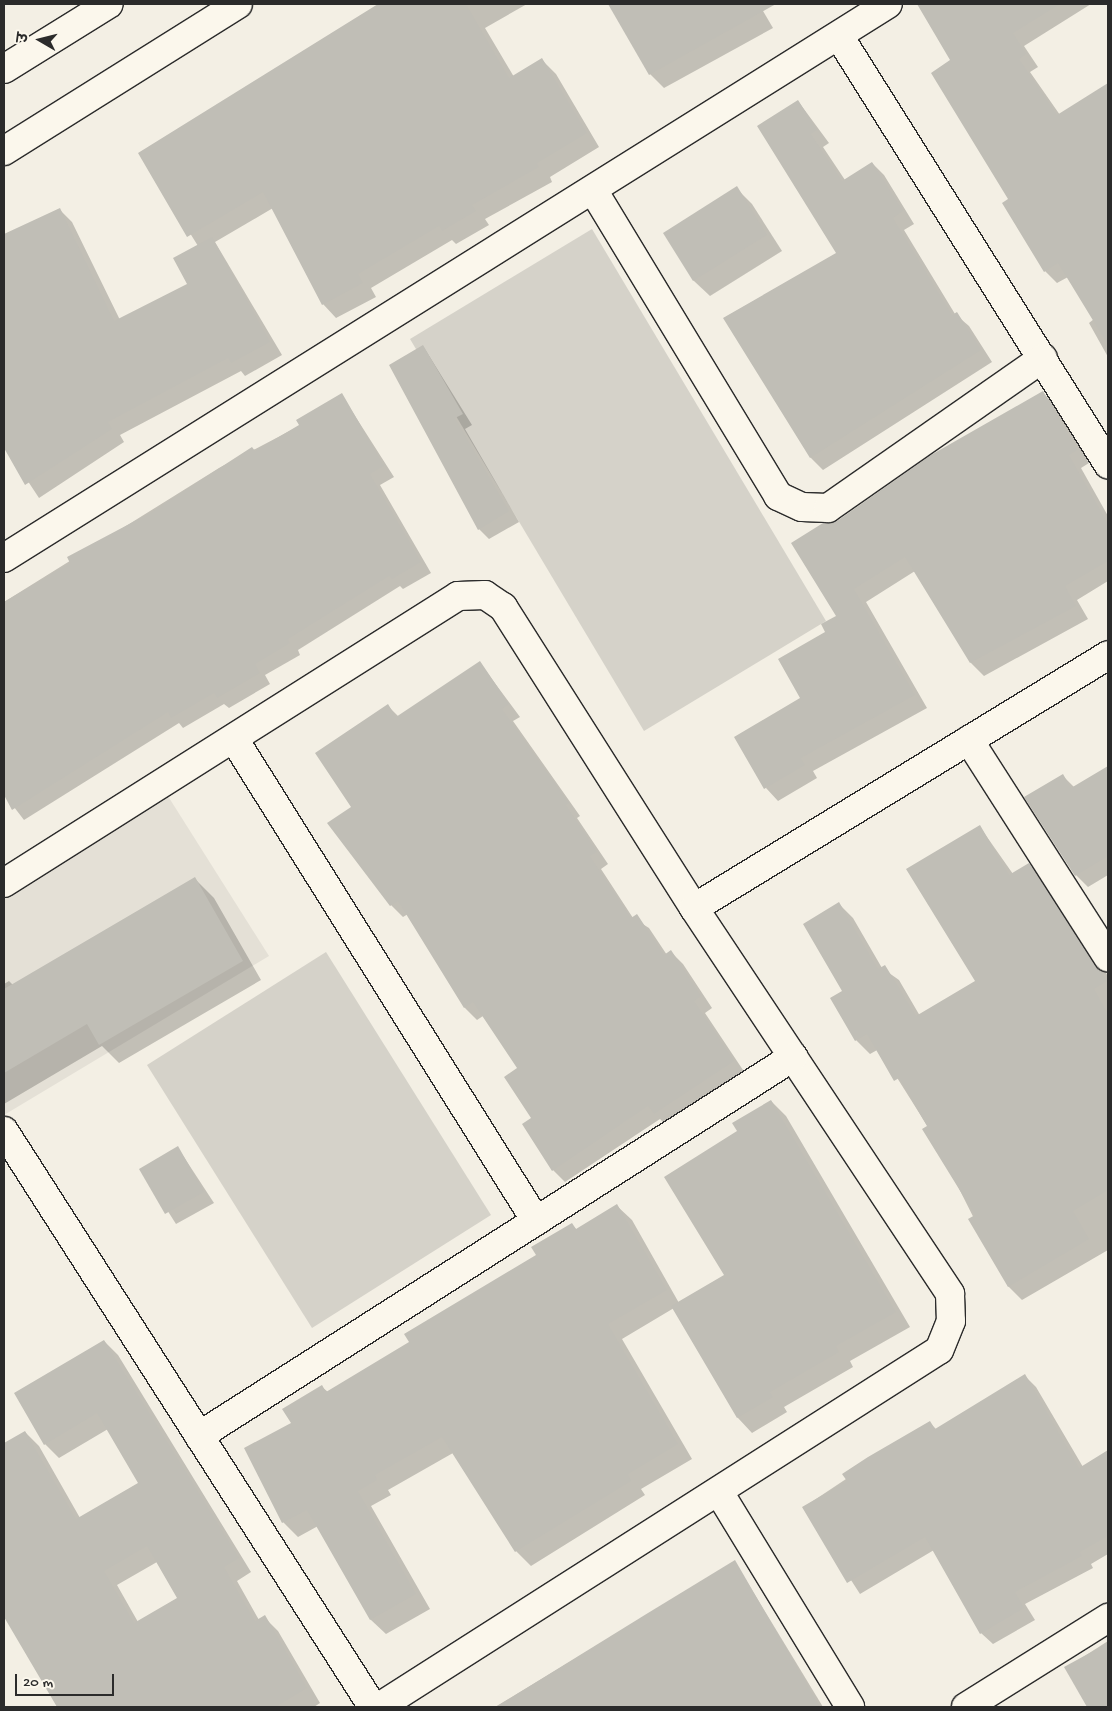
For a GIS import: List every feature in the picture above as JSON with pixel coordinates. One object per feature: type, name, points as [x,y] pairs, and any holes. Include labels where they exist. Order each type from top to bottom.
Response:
[{"type":"street","points":[[4,70],[109,4]]},
{"type":"street","points":[[4,151],[238,4]]},
{"type":"street","points":[[4,558],[888,4]]},
{"type":"street","points":[[839,36],[1108,464]]},
{"type":"street","points":[[593,190],[778,496],[802,507],[828,508],[1043,358]]},
{"type":"street","points":[[4,882],[234,739],[458,596],[485,595],[503,607],[694,908],[950,1294],[952,1321],[938,1350],[379,1707]]},
{"type":"street","points":[[694,908],[1108,655]]},
{"type":"street","points":[[234,739],[536,1221]]},
{"type":"street","points":[[969,740],[1108,957]]},
{"type":"street","points":[[200,1436],[793,1057]]},
{"type":"street","points":[[4,1131],[373,1707]]},
{"type":"street","points":[[718,1492],[850,1707]]},
{"type":"street","points":[[966,1707],[1108,1618]]},
{"type":"shaded area","points":[[592,229],[826,621],[644,731],[410,339]]},
{"type":"shaded area","points":[[166,793],[269,956],[4,1115],[4,895]]},
{"type":"shaded area","points":[[326,952],[491,1215],[312,1328],[147,1065]]},
{"type":"building","points":[[378,4],[466,4],[509,78],[542,58],[587,133],[537,163],[539,167],[472,205],[476,211],[442,231],[439,226],[358,274],[363,283],[322,305],[263,192],[187,237],[138,153]]},
{"type":"building","points":[[608,4],[776,4],[649,75]]},
{"type":"building","points":[[917,4],[1060,4],[1013,33],[1026,54],[1019,59],[1057,115],[1108,83],[1108,345],[1058,263],[1044,272],[1002,203],[1008,199],[931,73],[950,60]]},
{"type":"building","points":[[798,100],[817,130],[811,134],[842,181],[872,162],[903,211],[893,218],[952,315],[957,312],[981,350],[810,458],[723,318],[836,253],[757,126]]},
{"type":"building","points":[[737,186],[767,235],[693,281],[663,233]]},
{"type":"building","points":[[60,208],[114,321],[187,284],[173,258],[212,237],[270,342],[231,363],[228,358],[108,422],[112,429],[25,485],[4,448],[4,234]]},
{"type":"building","points":[[423,345],[463,414],[455,418],[509,511],[478,530],[389,365]]},
{"type":"building","points":[[1043,391],[1077,450],[1069,455],[1108,524],[1108,561],[1065,586],[1076,606],[970,663],[905,557],[854,589],[915,695],[801,758],[805,765],[764,789],[734,737],[800,698],[778,659],[825,632],[821,624],[836,616],[791,543],[823,523],[837,521],[931,455]]},
{"type":"building","points":[[342,393],[384,466],[370,474],[421,562],[392,579],[389,576],[288,639],[290,643],[255,664],[260,673],[217,698],[214,693],[171,718],[168,712],[12,810],[4,795],[4,602],[70,563],[67,557],[150,513],[252,447],[255,451],[299,425],[296,420]]},
{"type":"building","points":[[480,661],[509,704],[502,709],[569,803],[566,805],[597,852],[590,856],[631,918],[637,914],[664,955],[671,950],[701,996],[694,1001],[734,1061],[654,1114],[648,1106],[552,1171],[522,1124],[531,1118],[504,1077],[517,1068],[473,1002],[464,1008],[398,901],[390,906],[327,823],[351,807],[315,753],[388,704],[396,717]]},
{"type":"building","points":[[1108,766],[1108,856],[1075,876],[1024,797],[1063,774],[1071,788]]},
{"type":"building","points":[[980,825],[1009,875],[1029,863],[1107,981],[1094,989],[1108,1014],[1108,1190],[1073,1211],[1089,1239],[1008,1287],[968,1219],[975,1215],[922,1129],[927,1126],[899,1078],[894,1081],[867,1034],[855,1041],[830,998],[842,991],[803,924],[839,902],[878,969],[885,965],[916,1016],[975,981],[906,869]]},
{"type":"building","points":[[195,877],[243,961],[99,1045],[87,1024],[4,1073],[4,989]]},
{"type":"building","points":[[771,1100],[896,1312],[836,1346],[839,1352],[770,1392],[773,1397],[737,1418],[671,1306],[724,1275],[664,1177],[737,1131],[732,1123]]},
{"type":"building","points":[[178,1146],[204,1192],[165,1214],[139,1169]]},
{"type":"building","points":[[617,1204],[667,1290],[608,1324],[678,1444],[628,1474],[631,1481],[515,1552],[442,1437],[375,1475],[377,1480],[358,1491],[416,1594],[370,1620],[307,1510],[282,1523],[244,1448],[291,1423],[282,1409],[322,1385],[326,1392],[409,1342],[404,1334],[536,1255],[531,1247],[572,1223],[576,1229]]},
{"type":"building","points":[[104,1340],[239,1558],[224,1567],[255,1621],[265,1615],[307,1688],[275,1707],[57,1707],[4,1617],[4,1443],[25,1431],[76,1519],[138,1483],[97,1413],[44,1445],[14,1393]],"holes":[[[147,1546],[177,1598],[134,1623],[104,1571]]]},
{"type":"building","points":[[1025,1374],[1079,1468],[1108,1450],[1108,1536],[1080,1552],[1082,1556],[1015,1592],[1024,1608],[980,1634],[925,1537],[847,1583],[802,1507],[847,1481],[842,1474],[868,1457],[930,1421],[935,1429]]},
{"type":"building","points":[[735,1560],[820,1707],[496,1707],[648,1613]]},
{"type":"building","points":[[1108,1643],[1108,1707],[1087,1707],[1064,1667]]}]
